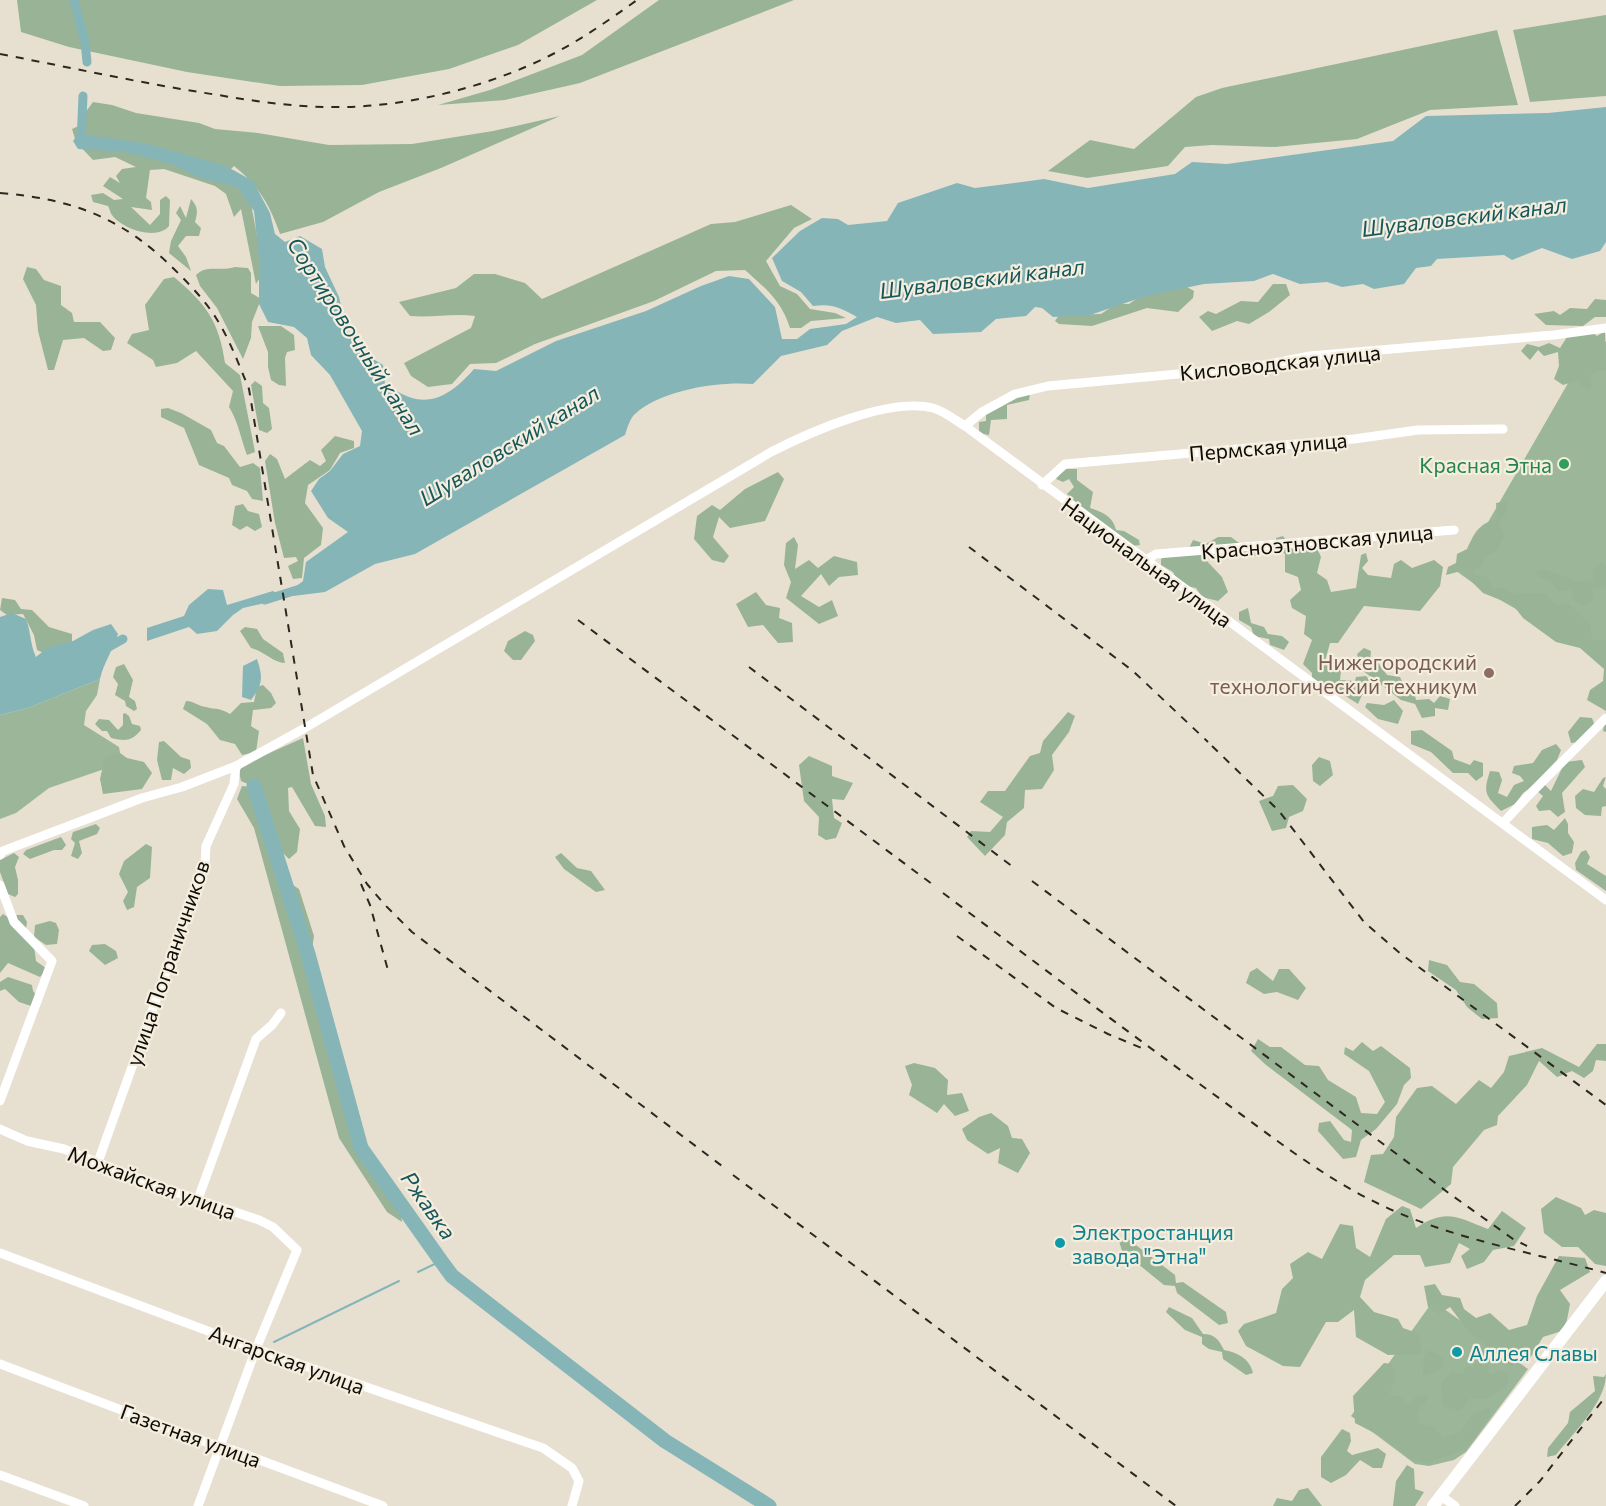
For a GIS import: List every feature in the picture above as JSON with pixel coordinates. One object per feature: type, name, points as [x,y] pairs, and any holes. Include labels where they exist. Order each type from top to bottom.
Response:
[{"type":"street","name":"Кисловодская улица","points":[[965,426],[982,411],[1014,394],[1048,386],[1254,367],[1310,356],[1554,335],[1606,328]]},
{"type":"street","name":"Национальная улица","points":[[236,766],[417,663],[771,452],[813,432],[857,417],[905,406],[934,408],[965,426],[1606,900]]},
{"type":"street","name":"Пермская улица","points":[[1042,485],[1065,464],[1343,440],[1418,430],[1503,429]]},
{"type":"street","name":"Красноэтновская улица","points":[[1146,560],[1156,554],[1454,530]]},
{"type":"street","points":[[1503,823],[1606,718]]},
{"type":"street","points":[[0,855],[3,851],[142,798],[182,787],[236,766]]},
{"type":"street","name":"улица Пограничников","points":[[98,1161],[205,863],[206,846],[234,784],[236,766]]},
{"type":"street","points":[[0,885],[14,922],[52,962],[0,1101]]},
{"type":"street","points":[[198,1199],[256,1039],[272,1025],[281,1013]]},
{"type":"street","name":"Можайская улица","points":[[0,1129],[27,1141],[64,1149],[98,1161],[157,1186],[259,1220],[273,1227],[297,1250],[256,1349]]},
{"type":"street","name":"Ангарская улица","points":[[0,1253],[256,1349],[543,1448],[572,1468],[579,1481],[573,1506]]},
{"type":"street","points":[[1455,1506],[1437,1501],[1606,1281]]},
{"type":"street","points":[[198,1506],[256,1349]]},
{"type":"street","name":"Газетная улица","points":[[0,1364],[383,1506]]},
{"type":"street","points":[[0,1475],[84,1506]]},
{"type":"green space","points":[[17,0],[597,0],[518,45],[449,69],[362,85],[280,86],[187,72],[69,47],[21,32]]},
{"type":"green space","points":[[659,0],[794,0],[580,83],[505,100],[438,105],[490,90],[582,55]]},
{"type":"green space","points":[[1606,15],[1606,96],[1530,102],[1513,30]]},
{"type":"green space","points":[[1497,30],[1518,105],[1430,110],[1357,139],[1275,147],[1212,145],[1185,147],[1168,166],[1087,178],[1048,171],[1090,140],[1134,149],[1196,97],[1222,88]]},
{"type":"green space","points":[[93,102],[112,105],[136,113],[199,123],[215,129],[258,133],[329,145],[412,144],[493,131],[560,116],[441,168],[379,192],[323,222],[280,234],[262,196],[234,166],[228,172],[249,194],[264,271],[256,284],[241,209],[234,217],[226,194],[215,186],[164,169],[150,170],[146,198],[151,202],[152,210],[131,207],[150,225],[160,214],[160,200],[166,196],[170,200],[169,226],[156,233],[131,229],[111,214],[108,206],[93,202],[91,195],[103,193],[114,200],[123,199],[103,186],[110,177],[120,183],[116,176],[122,169],[136,167],[115,157],[93,160],[76,142],[72,129],[81,125],[82,117]]},
{"type":"green space","points":[[191,199],[197,209],[195,222],[201,228],[199,236],[186,236],[178,246],[186,257],[191,271],[169,253],[171,241],[181,220],[176,213],[180,206],[186,218]]},
{"type":"green space","points":[[791,205],[812,219],[794,228],[766,261],[780,286],[797,294],[810,309],[835,313],[846,318],[811,321],[801,328],[790,328],[777,302],[745,270],[716,271],[654,301],[535,344],[496,363],[470,364],[452,384],[428,387],[411,376],[404,363],[471,328],[475,316],[410,316],[399,302],[456,288],[474,274],[495,274],[525,283],[542,299],[711,224],[735,222]]},
{"type":"green space","points":[[27,267],[36,269],[44,280],[61,286],[61,305],[72,313],[74,322],[100,322],[115,338],[111,350],[103,351],[84,338],[63,340],[54,370],[48,370],[38,331],[36,305],[23,279]]},
{"type":"green space","points":[[248,268],[251,273],[251,293],[261,299],[252,322],[251,338],[243,359],[217,308],[200,286],[196,275],[204,270]]},
{"type":"green space","points":[[174,277],[203,305],[215,324],[225,363],[240,375],[255,452],[247,455],[229,407],[233,391],[196,351],[177,363],[156,367],[153,360],[127,343],[132,334],[149,330],[145,305],[164,279]]},
{"type":"green space","points":[[1273,284],[1286,284],[1290,295],[1249,324],[1237,321],[1212,331],[1199,317],[1208,311],[1216,314],[1241,301],[1258,302]]},
{"type":"green space","points":[[1187,287],[1194,291],[1193,298],[1178,312],[1147,308],[1092,326],[1059,324],[1055,321],[1059,315],[1101,314],[1116,304],[1129,304],[1142,295]]},
{"type":"green space","points":[[1595,299],[1606,300],[1606,317],[1595,317],[1583,326],[1546,325],[1534,314],[1554,311],[1560,315],[1570,308],[1587,309]]},
{"type":"green space","points":[[258,326],[281,326],[294,335],[295,350],[287,352],[285,358],[286,386],[271,380],[268,352]]},
{"type":"green space","points":[[1605,331],[1606,369],[1590,374],[1592,387],[1588,390],[1576,381],[1563,385],[1554,379],[1559,366],[1558,352],[1544,356],[1538,350],[1530,360],[1521,351],[1527,344],[1539,347],[1549,343],[1560,348],[1567,337],[1593,333],[1597,336]]},
{"type":"green space","name":"Красная Этна","points":[[1606,341],[1606,653],[1509,605],[1455,570],[1472,550],[1571,378]]},
{"type":"green space","points":[[255,381],[262,386],[263,403],[269,408],[272,429],[267,433],[259,430],[251,385]]},
{"type":"green space","points":[[1031,387],[1029,400],[1007,405],[1007,419],[991,420],[989,435],[979,433],[979,422],[986,421],[986,407]]},
{"type":"green space","points":[[168,408],[211,430],[217,443],[224,446],[240,467],[253,463],[260,468],[263,501],[252,499],[247,491],[232,485],[229,478],[199,465],[184,428],[161,417],[161,409]]},
{"type":"green space","points":[[335,436],[354,441],[354,448],[340,453],[330,470],[308,485],[305,503],[323,528],[321,545],[304,558],[302,578],[293,579],[288,566],[298,561],[296,557],[284,558],[275,523],[265,461],[270,454],[277,459],[285,479],[310,460],[320,466],[326,461],[321,450]]},
{"type":"green space","points":[[1063,469],[1077,469],[1077,480],[1093,492],[1090,508],[1106,515],[1115,525],[1116,530],[1124,531],[1139,540],[1140,545],[1132,546],[1088,514],[1067,494],[1074,487],[1069,479],[1063,482],[1056,479]]},
{"type":"green space","points":[[778,472],[784,479],[765,521],[730,528],[719,517],[713,537],[729,556],[724,563],[712,560],[694,539],[697,516],[712,505],[720,510],[745,489]]},
{"type":"green space","points":[[1507,501],[1507,511],[1499,522],[1504,535],[1496,552],[1484,557],[1482,566],[1473,570],[1476,575],[1488,578],[1493,589],[1503,588],[1513,594],[1544,593],[1557,606],[1568,603],[1590,624],[1592,640],[1606,640],[1606,711],[1587,700],[1590,690],[1603,681],[1604,669],[1580,648],[1556,642],[1523,618],[1513,605],[1483,593],[1461,571],[1446,575],[1448,567],[1456,563],[1457,554],[1467,549],[1478,530],[1485,523],[1497,518],[1496,503]]},
{"type":"green space","points":[[243,504],[248,511],[259,514],[262,527],[255,531],[247,526],[240,530],[232,525],[235,506]]},
{"type":"green space","points":[[1283,536],[1292,549],[1305,539],[1313,539],[1321,557],[1317,573],[1327,580],[1331,592],[1356,588],[1361,555],[1366,553],[1368,561],[1362,568],[1368,575],[1391,578],[1394,564],[1401,560],[1412,568],[1434,560],[1443,567],[1440,586],[1420,611],[1364,606],[1338,643],[1330,643],[1325,661],[1342,662],[1340,680],[1355,681],[1356,677],[1366,676],[1371,682],[1370,693],[1362,695],[1358,704],[1333,688],[1324,688],[1312,679],[1312,673],[1303,664],[1312,640],[1304,634],[1306,616],[1292,608],[1290,600],[1301,590],[1298,577],[1285,572],[1285,554],[1278,549],[1276,538]]},
{"type":"green space","points":[[794,537],[798,545],[795,569],[809,560],[818,568],[834,556],[857,562],[858,575],[839,577],[829,586],[821,574],[801,596],[819,607],[832,600],[838,616],[819,624],[786,598],[791,582],[784,565],[786,543]]},
{"type":"green space","points":[[1218,537],[1231,537],[1239,543],[1256,543],[1261,551],[1256,556],[1222,552],[1205,559],[1222,577],[1228,592],[1218,601],[1202,597],[1196,588],[1179,581],[1173,572],[1161,565],[1161,559],[1179,548],[1189,548],[1193,540],[1206,544]]},
{"type":"green space","points":[[1601,562],[1606,565],[1606,587],[1592,589],[1593,599],[1584,606],[1573,601],[1572,590],[1559,591],[1551,582],[1535,573],[1542,569],[1575,582],[1594,580],[1592,571]]},
{"type":"green space","points":[[756,592],[766,605],[780,608],[779,618],[792,623],[793,642],[778,643],[763,625],[748,627],[736,604]]},
{"type":"green space","points":[[2,598],[15,600],[21,609],[32,610],[49,627],[72,634],[72,644],[46,654],[37,650],[34,635],[23,614],[7,615],[0,610]]},
{"type":"green space","points":[[1248,608],[1251,623],[1264,627],[1268,634],[1282,636],[1289,642],[1284,650],[1270,645],[1269,639],[1254,636],[1251,627],[1239,620],[1239,612]]},
{"type":"green space","points":[[245,627],[257,629],[263,639],[283,653],[285,663],[276,661],[251,648],[240,631]]},
{"type":"green space","points":[[525,631],[533,635],[535,641],[521,660],[513,660],[504,651],[508,641]]},
{"type":"green space","points":[[1364,648],[1371,651],[1370,661],[1377,661],[1387,675],[1400,677],[1404,686],[1414,691],[1416,700],[1429,699],[1434,703],[1440,696],[1450,699],[1448,710],[1435,708],[1435,716],[1422,718],[1415,704],[1401,700],[1362,670],[1357,654]]},
{"type":"green space","points":[[124,664],[133,680],[129,697],[135,701],[137,709],[134,711],[126,706],[125,701],[115,695],[118,684],[113,677],[116,667]]},
{"type":"green space","points":[[100,679],[97,695],[86,711],[84,725],[119,747],[122,763],[49,788],[16,813],[0,819],[0,715],[28,708]]},
{"type":"green space","points":[[263,685],[271,693],[276,703],[271,708],[253,710],[251,726],[259,731],[256,752],[242,755],[235,744],[220,740],[207,724],[183,709],[186,701],[189,701],[230,714],[241,703],[254,702],[257,687]]},
{"type":"green space","points":[[1394,700],[1403,711],[1398,724],[1378,719],[1365,707],[1367,703],[1384,705]]},
{"type":"green space","points":[[1606,711],[1606,732],[1603,731]]},
{"type":"green space","points":[[1068,712],[1075,716],[1069,732],[1052,755],[1054,770],[1042,789],[1025,790],[1024,808],[1007,822],[1005,835],[985,856],[967,837],[971,831],[990,832],[1003,817],[980,802],[988,791],[1005,791],[1030,756],[1040,753],[1043,741]]},
{"type":"green space","points":[[125,713],[132,724],[140,726],[141,730],[131,739],[111,738],[107,731],[102,731],[95,724],[99,719],[109,720],[118,730],[123,725],[123,714]]},
{"type":"green space","points":[[1580,717],[1592,718],[1595,726],[1580,742],[1571,743],[1568,732]]},
{"type":"green space","points":[[1422,730],[1452,751],[1454,759],[1470,765],[1474,760],[1483,763],[1483,776],[1476,781],[1468,773],[1453,773],[1431,752],[1411,744],[1411,731]]},
{"type":"green space","points":[[303,738],[311,784],[325,816],[326,827],[315,826],[292,787],[288,788],[289,811],[300,829],[297,852],[289,859],[279,849],[261,790],[241,781],[239,772],[243,765]]},
{"type":"green space","points":[[164,741],[181,757],[190,760],[191,768],[184,774],[173,768],[171,780],[162,780],[157,760],[159,742]]},
{"type":"green space","points":[[1556,744],[1561,750],[1557,760],[1539,779],[1551,791],[1565,762],[1582,760],[1585,767],[1562,793],[1565,812],[1558,817],[1550,810],[1539,811],[1536,806],[1543,796],[1532,787],[1523,793],[1515,804],[1501,811],[1487,793],[1490,771],[1499,772],[1502,780],[1498,793],[1507,797],[1514,785],[1524,781],[1520,776],[1512,773],[1514,766],[1533,763],[1542,750]]},
{"type":"green space","points":[[120,753],[127,758],[144,762],[152,773],[142,789],[103,794],[100,779],[105,757]]},
{"type":"green space","points":[[809,756],[832,766],[832,776],[853,783],[844,800],[832,799],[834,818],[842,823],[836,838],[826,840],[818,835],[819,817],[804,801],[799,765]]},
{"type":"green space","points":[[1319,757],[1330,761],[1333,775],[1320,786],[1313,781],[1312,765]]},
{"type":"green space","points":[[1606,777],[1603,786],[1606,789],[1606,806],[1602,807],[1601,816],[1585,815],[1576,808],[1575,796],[1583,789],[1594,792]]},
{"type":"green space","points":[[1293,785],[1307,799],[1303,811],[1289,817],[1286,828],[1272,831],[1259,801],[1273,796],[1278,786]]},
{"type":"green space","points":[[242,786],[251,787],[260,794],[285,880],[299,889],[314,936],[310,963],[342,1080],[355,1146],[400,1205],[402,1222],[387,1212],[339,1138],[254,828],[237,799]]},
{"type":"green space","points":[[1565,818],[1568,833],[1574,842],[1572,853],[1563,856],[1548,843],[1532,839],[1532,827],[1547,825],[1554,830]]},
{"type":"green space","points":[[96,824],[100,828],[97,834],[79,841],[82,853],[78,859],[71,856],[75,843],[71,839],[73,832]]},
{"type":"green space","points":[[61,837],[66,845],[62,850],[54,850],[30,859],[23,854],[26,850]]},
{"type":"green space","points":[[146,844],[152,847],[150,878],[137,887],[134,907],[127,910],[123,901],[128,892],[119,874],[124,861]]},
{"type":"green space","points":[[1586,850],[1590,857],[1587,864],[1606,876],[1606,891],[1576,870],[1575,863],[1581,852]]},
{"type":"green space","points":[[14,853],[19,857],[15,867],[18,894],[15,897],[8,894],[0,872],[0,860]]},
{"type":"green space","points":[[561,853],[577,868],[591,871],[605,890],[596,892],[564,869],[555,857]]},
{"type":"green space","points":[[3,914],[11,919],[17,915],[23,915],[27,922],[25,935],[34,946],[36,961],[47,969],[40,977],[8,963],[0,973],[0,917]]},
{"type":"green space","points":[[50,921],[56,923],[59,930],[57,944],[46,945],[34,937],[35,925]]},
{"type":"green space","points":[[105,944],[116,951],[118,958],[105,965],[89,951],[92,945]]},
{"type":"green space","points":[[1429,960],[1447,965],[1460,982],[1474,984],[1497,1003],[1498,1018],[1482,1019],[1467,1007],[1456,990],[1428,971]]},
{"type":"green space","points":[[1257,968],[1273,981],[1279,969],[1289,969],[1306,988],[1298,1000],[1277,992],[1264,994],[1246,983],[1250,972]]},
{"type":"green space","points":[[8,977],[32,985],[37,996],[31,1006],[19,1002],[5,989],[0,991],[0,982]]},
{"type":"green space","points":[[1258,1039],[1270,1047],[1281,1047],[1305,1065],[1319,1066],[1328,1080],[1356,1097],[1361,1113],[1377,1114],[1385,1102],[1369,1071],[1344,1054],[1345,1047],[1353,1051],[1362,1042],[1373,1051],[1381,1046],[1410,1068],[1411,1078],[1404,1085],[1397,1104],[1376,1129],[1361,1140],[1356,1157],[1343,1159],[1318,1131],[1319,1123],[1330,1121],[1344,1140],[1351,1142],[1352,1130],[1251,1051]]},
{"type":"green space","points":[[1597,1044],[1606,1044],[1606,1061],[1596,1060],[1593,1071],[1584,1078],[1572,1071],[1557,1077],[1539,1061],[1527,1085],[1498,1116],[1497,1125],[1484,1130],[1453,1167],[1451,1184],[1421,1209],[1364,1182],[1371,1155],[1383,1154],[1394,1137],[1396,1117],[1417,1088],[1432,1086],[1456,1104],[1479,1080],[1491,1088],[1504,1072],[1509,1056],[1542,1048],[1579,1067]]},
{"type":"green space","points":[[914,1063],[935,1068],[948,1080],[947,1095],[962,1093],[969,1111],[955,1116],[944,1104],[937,1113],[909,1095],[912,1085],[905,1066]]},
{"type":"green space","points":[[991,1113],[1008,1126],[1012,1138],[1022,1139],[1030,1153],[1018,1173],[998,1163],[1000,1148],[988,1154],[967,1140],[962,1129],[979,1117]]},
{"type":"green space","points":[[1556,1197],[1581,1208],[1585,1215],[1594,1210],[1606,1213],[1606,1266],[1595,1264],[1578,1247],[1562,1247],[1544,1233],[1541,1209]]},
{"type":"green space","points":[[1402,1206],[1410,1209],[1416,1228],[1436,1218],[1452,1216],[1488,1229],[1502,1211],[1526,1228],[1514,1246],[1493,1250],[1484,1262],[1467,1269],[1461,1256],[1470,1249],[1459,1243],[1450,1263],[1425,1267],[1420,1255],[1394,1255],[1365,1280],[1360,1297],[1374,1312],[1398,1319],[1403,1328],[1420,1334],[1421,1354],[1388,1355],[1356,1337],[1354,1310],[1338,1322],[1326,1322],[1300,1367],[1283,1366],[1246,1346],[1238,1331],[1244,1324],[1276,1313],[1282,1289],[1293,1278],[1290,1264],[1308,1252],[1322,1259],[1340,1224],[1353,1226],[1356,1248],[1370,1257],[1386,1219]]},
{"type":"green space","points":[[1128,1239],[1175,1275],[1176,1283],[1183,1282],[1226,1312],[1228,1323],[1219,1325],[1177,1293],[1175,1286],[1164,1285],[1122,1251],[1119,1241]]},
{"type":"green space","points":[[1559,1256],[1585,1258],[1590,1272],[1560,1290],[1570,1304],[1567,1320],[1562,1331],[1543,1337],[1529,1360],[1511,1366],[1468,1331],[1450,1307],[1439,1314],[1428,1307],[1424,1286],[1435,1284],[1442,1295],[1460,1298],[1464,1309],[1476,1318],[1490,1313],[1509,1330],[1527,1325],[1537,1296]]},
{"type":"green space","points":[[1433,1301],[1528,1369],[1466,1452],[1454,1460],[1429,1466],[1415,1464],[1351,1416]]},
{"type":"green space","points":[[1169,1307],[1192,1318],[1203,1334],[1216,1338],[1224,1350],[1242,1357],[1249,1364],[1253,1373],[1246,1375],[1223,1359],[1222,1352],[1209,1349],[1202,1344],[1202,1337],[1185,1330],[1166,1312]]},
{"type":"green space","points":[[1429,1350],[1444,1358],[1441,1370],[1423,1376],[1424,1355]]},
{"type":"green space","points":[[1482,1353],[1488,1365],[1489,1375],[1502,1370],[1509,1373],[1507,1387],[1485,1399],[1470,1398],[1460,1411],[1443,1406],[1441,1383],[1452,1372],[1462,1374],[1467,1366],[1473,1368]]},
{"type":"green space","points":[[1384,1363],[1392,1364],[1395,1376],[1390,1395],[1402,1397],[1406,1405],[1418,1396],[1428,1394],[1417,1413],[1420,1424],[1434,1427],[1443,1438],[1461,1432],[1472,1415],[1490,1407],[1491,1415],[1466,1449],[1427,1463],[1409,1458],[1384,1438],[1355,1423],[1353,1396]]},
{"type":"green space","points":[[1606,1374],[1601,1395],[1588,1416],[1556,1455],[1547,1457],[1548,1448],[1568,1423],[1570,1412],[1595,1391],[1593,1376],[1604,1377]]},
{"type":"green space","points":[[1342,1429],[1350,1433],[1351,1441],[1347,1451],[1352,1455],[1378,1448],[1386,1454],[1382,1468],[1373,1468],[1360,1460],[1346,1475],[1331,1483],[1321,1477],[1321,1457]]},
{"type":"green space","points":[[1407,1465],[1414,1469],[1415,1489],[1424,1492],[1415,1506],[1393,1506],[1396,1481]]},
{"type":"green space","points":[[1308,1488],[1322,1506],[1273,1506],[1277,1498],[1292,1501],[1299,1490]]},
{"type":"water","points":[[1606,107],[1606,242],[1600,251],[1572,259],[1542,248],[1512,260],[1504,255],[1437,259],[1431,266],[1416,268],[1404,284],[1374,289],[1363,284],[1342,287],[1327,282],[1300,284],[1273,274],[1254,281],[1204,284],[1146,296],[1090,315],[1053,317],[1042,308],[1035,307],[1026,316],[996,319],[981,332],[933,334],[920,320],[896,323],[877,317],[842,331],[827,345],[781,356],[753,384],[707,386],[674,393],[659,399],[633,416],[625,435],[415,554],[375,564],[325,592],[293,596],[290,591],[303,581],[306,562],[348,532],[328,518],[311,491],[343,454],[360,446],[362,431],[330,375],[311,355],[307,338],[294,327],[268,322],[259,304],[259,258],[254,211],[237,187],[200,178],[172,164],[124,152],[78,149],[73,141],[78,134],[145,143],[226,166],[253,181],[270,213],[275,234],[285,242],[300,236],[322,249],[325,267],[339,297],[347,331],[365,354],[383,365],[385,385],[408,397],[425,400],[449,392],[474,369],[496,371],[556,341],[646,311],[729,276],[749,279],[775,307],[782,339],[797,339],[810,329],[846,324],[857,317],[836,307],[813,306],[801,292],[782,281],[772,258],[800,231],[822,218],[838,219],[848,225],[887,221],[898,203],[957,183],[975,188],[1044,179],[1088,188],[1175,174],[1192,162],[1227,164],[1393,141],[1426,116],[1548,113]]},
{"type":"water","points":[[208,589],[223,590],[227,605],[273,591],[278,594],[274,601],[243,608],[217,631],[197,634],[189,627],[147,641],[147,628],[184,616],[189,605]]},
{"type":"water","points":[[12,613],[26,619],[36,657],[47,648],[73,641],[93,630],[111,624],[118,634],[100,679],[28,708],[0,715],[0,617]]},
{"type":"water","points":[[257,659],[261,680],[251,700],[242,697],[243,666]]},
{"type":"waterway","name":"Сортировочный канал","points":[[74,0],[85,42],[87,62]]},
{"type":"waterway","name":"Сортировочный канал","points":[[81,143],[83,96]]},
{"type":"waterway","name":"Шуваловский канал","points":[[265,600],[300,589]]},
{"type":"waterway","name":"Шуваловский канал","points":[[105,649],[123,639]]},
{"type":"waterway","name":"Ржавка","points":[[254,786],[308,954],[361,1148],[441,1261],[452,1276],[665,1441],[769,1506]]},
{"type":"waterway","points":[[418,1272],[441,1261]]},
{"type":"waterway","points":[[274,1342],[399,1281]]},
{"type":"railway","points":[[0,54],[163,86],[249,100],[312,107],[370,106],[449,92],[526,67],[561,50],[637,0]]},
{"type":"railway","points":[[0,193],[52,200],[97,215],[118,226],[158,254],[183,278],[208,306],[226,335],[249,389],[313,775],[344,846],[367,884],[412,932],[726,1169]]},
{"type":"railway","points":[[969,547],[1133,671],[1208,742]]},
{"type":"railway","points":[[578,620],[936,887]]},
{"type":"railway","points":[[749,667],[1013,867]]},
{"type":"railway","points":[[1212,746],[1279,811],[1364,922],[1401,954],[1606,1105]]},
{"type":"railway","points":[[1032,881],[1450,1194],[1513,1239],[1527,1246]]},
{"type":"railway","points":[[361,884],[370,905],[389,974]]},
{"type":"railway","points":[[943,893],[1273,1138],[1336,1181],[1381,1205],[1436,1227],[1606,1273]]},
{"type":"railway","points":[[957,936],[1056,1008],[1144,1049]]},
{"type":"railway","points":[[733,1175],[1176,1506]]},
{"type":"railway","points":[[1515,1506],[1540,1481],[1606,1396]]},
{"type":"place","name":"Красная Этна","points":[[1564,464]]},
{"type":"place","name":"Нижегородский технологический техникум","points":[[1489,673]]},
{"type":"place","name":"Электростанция завода \"Этна\"","points":[[1060,1243]]},
{"type":"place","name":"Аллея Славы","points":[[1457,1352]]}]
